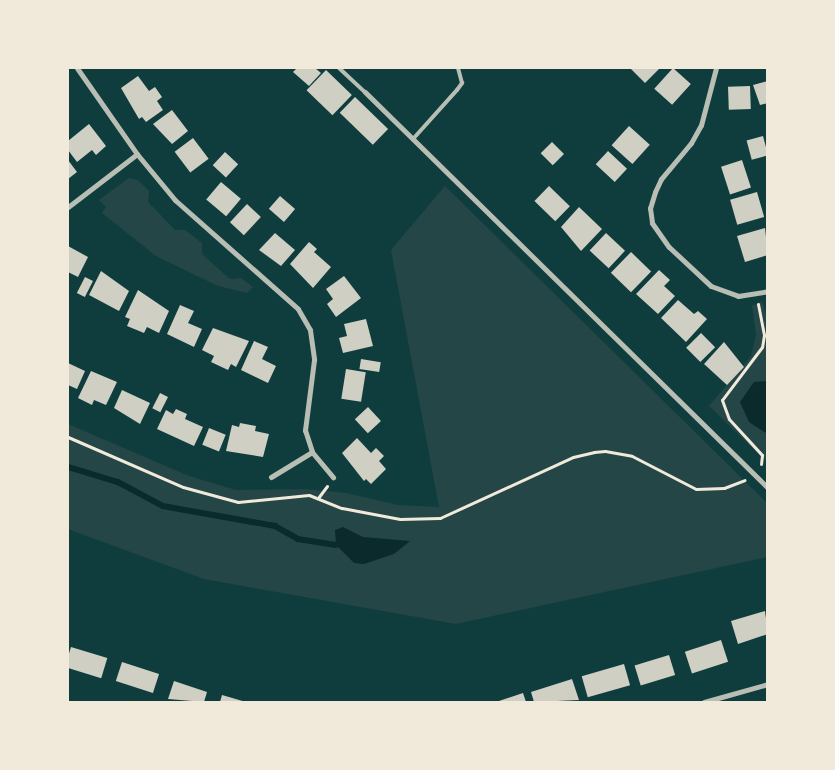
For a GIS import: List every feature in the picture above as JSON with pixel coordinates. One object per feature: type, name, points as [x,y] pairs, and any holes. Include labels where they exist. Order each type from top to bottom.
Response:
[{"type":"street","points":[[77,68],[137,154],[192,216],[298,309],[313,345],[314,360],[304,422],[312,452],[333,477]]},
{"type":"street","points":[[716,68],[700,125],[691,143],[661,179],[655,192],[650,208],[652,223],[669,247],[711,286],[738,296],[768,291]]},
{"type":"street","points":[[364,92],[752,475],[768,488]]},
{"type":"street","points":[[68,207],[137,154]]},
{"type":"street","points":[[270,478],[312,452]]},
{"type":"street","points":[[704,702],[768,684]]},
{"type":"lane","points":[[339,68],[364,92]]},
{"type":"lane","points":[[413,139],[458,90],[462,83],[458,68]]},
{"type":"path","points":[[68,436],[183,488],[238,502],[309,494],[342,508],[400,520],[440,518],[564,460],[605,450],[632,456],[696,490],[739,484],[752,475],[760,466],[762,454],[729,419],[722,400],[762,347],[763,324],[756,294]]},
{"type":"shaded area","points":[[129,178],[138,180],[149,191],[148,202],[175,230],[185,230],[202,243],[202,254],[230,279],[241,278],[253,287],[247,293],[218,286],[156,256],[102,213],[106,207],[99,200]]},
{"type":"shaded area","points":[[445,186],[767,503],[767,557],[456,624],[204,579],[68,529],[68,424],[189,476],[236,490],[305,489],[346,493],[398,505],[439,507],[391,250]]},
{"type":"shaded area","points":[[762,301],[768,320],[767,462],[709,406],[751,356],[756,335],[752,306]]},
{"type":"shaded area","points":[[767,381],[768,433],[766,433],[749,422],[740,402],[754,382]]},
{"type":"shaded area","points":[[343,527],[363,537],[410,541],[394,554],[364,564],[354,563],[336,545],[335,530]]},
{"type":"building","points":[[297,68],[315,68],[321,73],[309,86],[293,72]]},
{"type":"building","points":[[630,68],[660,68],[645,83]]},
{"type":"building","points":[[673,68],[691,84],[672,105],[654,89]]},
{"type":"building","points":[[326,70],[352,95],[332,115],[307,90]]},
{"type":"building","points":[[138,76],[149,91],[155,87],[162,97],[157,101],[163,110],[146,122],[142,117],[139,119],[121,88]]},
{"type":"building","points":[[768,81],[768,103],[760,105],[753,85]]},
{"type":"building","points":[[750,86],[751,109],[729,110],[728,87]]},
{"type":"building","points":[[355,97],[388,129],[373,145],[340,113]]},
{"type":"building","points":[[172,110],[188,131],[172,144],[153,124]]},
{"type":"building","points":[[89,124],[106,146],[96,155],[92,150],[77,162],[68,150],[68,141]]},
{"type":"building","points":[[629,126],[650,145],[632,164],[612,145]]},
{"type":"building","points":[[763,136],[768,155],[752,160],[747,140]]},
{"type":"building","points":[[193,138],[209,159],[190,173],[175,152]]},
{"type":"building","points":[[552,142],[564,154],[553,165],[541,153]]},
{"type":"building","points":[[608,151],[627,169],[615,182],[596,164]]},
{"type":"building","points":[[225,152],[238,164],[226,177],[213,165]]},
{"type":"building","points":[[68,160],[77,172],[68,179]]},
{"type":"building","points":[[742,160],[751,188],[730,194],[721,167]]},
{"type":"building","points":[[221,182],[241,199],[226,216],[206,200]]},
{"type":"building","points":[[549,186],[570,206],[555,221],[534,201]]},
{"type":"building","points":[[757,192],[764,217],[737,225],[730,200]]},
{"type":"building","points":[[280,196],[295,209],[284,222],[269,209]]},
{"type":"building","points":[[247,204],[261,217],[244,235],[230,222]]},
{"type":"building","points":[[579,207],[602,229],[581,251],[561,227]]},
{"type":"building","points":[[765,228],[768,255],[745,262],[737,236]]},
{"type":"building","points":[[275,233],[295,250],[281,266],[259,250]]},
{"type":"building","points":[[606,233],[625,251],[609,268],[590,251]]},
{"type":"building","points":[[309,242],[317,249],[314,252],[331,267],[313,288],[290,264]]},
{"type":"building","points":[[68,246],[88,257],[78,277],[68,272]]},
{"type":"building","points":[[631,252],[651,271],[631,292],[611,273]]},
{"type":"building","points":[[659,270],[670,280],[664,286],[675,296],[658,314],[636,294]]},
{"type":"building","points":[[101,271],[129,291],[119,311],[89,295]]},
{"type":"building","points":[[344,276],[361,298],[336,317],[327,304],[333,299],[326,289]]},
{"type":"building","points":[[85,277],[93,281],[85,297],[77,293]]},
{"type":"building","points":[[138,290],[169,311],[159,333],[147,327],[144,333],[127,326],[130,319],[125,317]]},
{"type":"building","points":[[678,300],[694,314],[698,311],[707,319],[686,342],[661,318]]},
{"type":"building","points":[[180,305],[194,311],[188,323],[202,329],[194,347],[167,334]]},
{"type":"building","points":[[366,319],[373,346],[343,353],[339,338],[347,336],[344,324]]},
{"type":"building","points":[[213,328],[249,341],[236,367],[231,364],[228,370],[211,362],[214,356],[202,350]]},
{"type":"building","points":[[701,333],[715,347],[700,362],[686,348]]},
{"type":"building","points":[[254,341],[268,347],[262,359],[276,366],[268,383],[241,370]]},
{"type":"building","points":[[724,342],[744,367],[727,385],[704,364]]},
{"type":"building","points":[[361,359],[381,362],[379,372],[359,369]]},
{"type":"building","points":[[68,363],[85,371],[77,389],[68,385]]},
{"type":"building","points":[[346,369],[366,372],[361,402],[341,399]]},
{"type":"building","points":[[91,371],[117,382],[106,405],[94,400],[92,405],[78,398]]},
{"type":"building","points":[[122,390],[150,403],[140,424],[114,408]]},
{"type":"building","points":[[160,393],[168,397],[160,412],[152,408]]},
{"type":"building","points":[[368,407],[381,421],[368,433],[355,419]]},
{"type":"building","points":[[176,409],[187,414],[185,419],[203,427],[194,446],[157,429],[166,410],[173,414]]},
{"type":"building","points":[[240,423],[256,426],[255,431],[269,434],[263,457],[226,451],[232,425],[239,427]]},
{"type":"building","points":[[209,428],[226,435],[219,451],[202,445]]},
{"type":"building","points":[[357,438],[371,453],[376,448],[384,456],[379,461],[386,469],[371,484],[366,479],[364,481],[342,453]]},
{"type":"building","points":[[765,611],[768,634],[738,644],[731,621]]},
{"type":"building","points":[[721,640],[728,662],[692,674],[685,652]]},
{"type":"building","points":[[71,647],[107,658],[101,678],[68,668],[68,657]]},
{"type":"building","points":[[669,655],[675,675],[641,686],[635,666]]},
{"type":"building","points":[[122,662],[159,674],[153,693],[116,681]]},
{"type":"building","points":[[624,664],[630,685],[588,697],[582,676]]},
{"type":"building","points":[[572,679],[579,700],[534,702],[531,692]]},
{"type":"building","points":[[174,681],[207,692],[204,702],[168,699]]},
{"type":"building","points":[[523,693],[526,702],[496,702]]},
{"type":"building","points":[[222,695],[246,702],[220,702]]},
{"type":"waterway","points":[[68,467],[118,482],[163,506],[275,526],[298,539],[336,545]]}]
